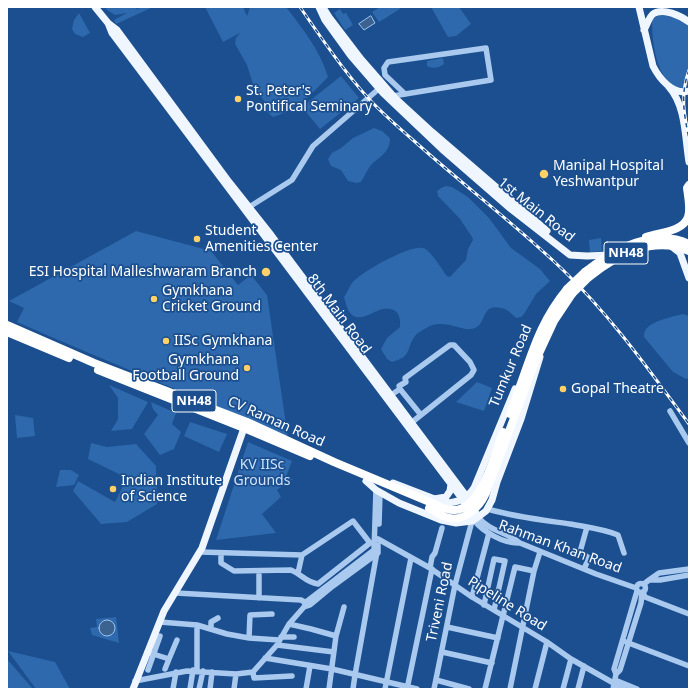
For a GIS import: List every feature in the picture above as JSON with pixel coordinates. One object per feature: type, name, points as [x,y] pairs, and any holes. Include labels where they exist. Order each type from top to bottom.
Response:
[{"type":"highway","points":[[635,243],[653,234],[678,228],[685,223],[689,216],[687,188],[689,184]]},
{"type":"highway","name":"Tumkur Road","points":[[518,390],[538,335],[552,308],[609,255],[635,243],[648,240],[665,239],[683,241],[689,244]]},
{"type":"highway","name":"Tumkur Road","points":[[587,275],[625,253],[654,246],[669,245],[689,251]]},
{"type":"highway","name":"Tumkur Road","points":[[539,353],[570,291]]},
{"type":"highway","name":"CV Raman Road","points":[[7,325],[94,363],[246,422],[379,481],[434,503]]},
{"type":"highway","name":"CV Raman Road","points":[[7,332],[92,368],[244,428],[366,481]]},
{"type":"highway","name":"NH48","points":[[434,503],[443,516],[450,518],[465,516],[478,508],[486,492],[539,353]]},
{"type":"highway","name":"NH48","points":[[366,481],[434,503],[448,510],[463,509],[475,500],[483,484],[518,390]]},
{"type":"main road","name":"8th Main Road","points":[[95,7],[108,23],[112,33],[246,209],[412,422],[418,436],[451,484],[465,499]]},
{"type":"main road","name":"1st Main Road","points":[[319,7],[325,20],[342,44],[382,82],[401,111],[442,149],[511,208],[570,255],[578,256]]},
{"type":"main road","name":"1st Main Road","points":[[323,7],[329,18],[393,96],[458,155],[578,256]]},
{"type":"main road","points":[[639,7],[653,66],[678,101],[682,113],[689,162]]},
{"type":"main road","points":[[644,30],[652,15],[663,9],[688,21]]},
{"type":"main road","points":[[666,84],[680,92],[689,91]]},
{"type":"main road","name":"8th Main Road","points":[[268,237],[465,499],[476,521]]},
{"type":"main road","points":[[669,245],[680,253],[689,278]]},
{"type":"main road","points":[[578,256],[609,255]]},
{"type":"main road","points":[[366,481],[378,491],[399,503],[441,520],[456,523],[476,521],[488,509],[492,500],[497,482],[520,423],[540,358],[539,353]]},
{"type":"main road","name":"Tumkur Road","points":[[465,499],[477,481],[515,389],[518,390]]},
{"type":"main road","points":[[133,689],[135,681],[150,653],[164,611],[200,552],[206,539],[244,428]]},
{"type":"main road","points":[[434,503],[446,497],[450,491],[451,484]]},
{"type":"main road","points":[[434,503],[451,504],[465,499]]},
{"type":"main road","points":[[434,503],[435,517]]},
{"type":"street","points":[[246,209],[292,180],[313,146],[382,82],[384,68],[388,62],[486,48],[491,80],[393,96]]},
{"type":"street","points":[[382,82],[404,94]]},
{"type":"street","points":[[391,395],[400,389],[399,386],[406,382],[405,378],[450,345],[454,345],[470,362],[474,370],[472,375],[412,422]]},
{"type":"street","points":[[400,389],[421,415]]},
{"type":"street","points":[[670,411],[689,443]]},
{"type":"street","points":[[353,689],[378,539],[378,491]]},
{"type":"street","points":[[135,681],[176,672],[197,671],[236,674],[253,672],[279,640],[289,624],[306,605],[333,586],[376,551],[378,491]]},
{"type":"street","points":[[488,509],[520,517],[587,527],[618,535],[624,553]]},
{"type":"street","points":[[200,552],[302,555],[352,521],[370,543],[318,584],[309,583],[298,573],[291,570],[234,570],[221,563],[221,553]]},
{"type":"street","points":[[476,521],[483,523],[520,543]]},
{"type":"street","name":"Rahman Khan Road","points":[[476,521],[489,533],[513,544],[520,543],[641,592]]},
{"type":"street","name":"Triveni Road","points":[[434,689],[455,585],[476,521]]},
{"type":"street","points":[[584,569],[589,558],[580,552],[587,527]]},
{"type":"street","points":[[407,688],[432,557],[435,553],[442,528]]},
{"type":"street","points":[[472,597],[489,533]]},
{"type":"street","name":"Pipeline Road","points":[[378,539],[431,568],[484,605],[547,642],[571,659],[615,679],[624,689]]},
{"type":"street","points":[[510,689],[534,571],[540,552]]},
{"type":"street","points":[[298,573],[302,555]]},
{"type":"street","points":[[385,689],[411,558]]},
{"type":"street","points":[[484,605],[494,559],[505,561],[494,610]]},
{"type":"street","points":[[485,689],[515,567],[534,571]]},
{"type":"street","points":[[647,582],[659,577],[689,570]]},
{"type":"street","points":[[259,575],[259,598]]},
{"type":"street","points":[[647,582],[689,575]]},
{"type":"street","points":[[613,689],[615,679],[620,670],[625,642],[640,603],[641,592],[646,588],[647,582]]},
{"type":"street","points":[[641,592],[689,612]]},
{"type":"street","points":[[641,592],[648,601],[689,617]]},
{"type":"street","points":[[176,593],[301,600],[306,605]]},
{"type":"street","points":[[329,689],[336,636],[344,607]]},
{"type":"street","points":[[249,638],[250,615],[272,614]]},
{"type":"street","points":[[211,629],[211,622],[218,618]]},
{"type":"street","points":[[160,622],[197,625],[227,634],[249,638],[279,640],[334,652]]},
{"type":"street","points":[[289,624],[336,636]]},
{"type":"street","points":[[197,625],[197,671],[199,689]]},
{"type":"street","points":[[447,627],[498,638]]},
{"type":"street","points":[[148,670],[150,653],[160,636]]},
{"type":"street","points":[[279,640],[294,637]]},
{"type":"street","points":[[165,669],[177,640]]},
{"type":"street","points":[[535,689],[547,642]]},
{"type":"street","points":[[625,642],[689,666]]},
{"type":"street","points":[[442,652],[492,663]]},
{"type":"street","points":[[150,653],[169,659]]},
{"type":"street","points":[[265,658],[332,669],[407,688],[417,689]]},
{"type":"street","points":[[563,689],[571,659]]},
{"type":"street","points":[[306,689],[310,666]]},
{"type":"street","points":[[578,689],[584,666]]},
{"type":"street","points":[[190,689],[197,671]]},
{"type":"street","points":[[173,689],[176,672]]},
{"type":"street","points":[[210,689],[212,672]]},
{"type":"street","points":[[253,672],[254,678],[292,676]]},
{"type":"street","points":[[234,689],[236,674]]},
{"type":"street","points":[[615,679],[637,689]]},
{"type":"street","points":[[436,680],[469,689]]},
{"type":"green space","points":[[105,7],[138,7],[135,10],[142,7],[153,7],[116,24],[114,20],[127,13],[115,15]]},
{"type":"green space","points":[[205,7],[243,7],[247,16],[250,7],[286,7],[316,49],[328,77],[310,95],[296,106],[273,117],[267,112],[264,101],[253,84],[247,65],[235,44],[236,38],[240,33],[223,42]]},
{"type":"green space","points":[[380,7],[399,7],[400,9],[379,22],[372,12]]},
{"type":"green space","points":[[431,7],[459,7],[471,24],[456,36],[448,37]]},
{"type":"green space","points":[[340,9],[343,14],[346,13],[353,25],[345,30],[334,13]]},
{"type":"green space","points":[[79,13],[90,33],[83,37],[75,34],[72,29],[74,20]]},
{"type":"green space","points":[[660,15],[674,17],[689,25],[689,84],[686,87],[675,87],[668,81],[659,66],[654,47],[652,19]]},
{"type":"green space","points":[[443,58],[444,64],[436,68],[427,66],[427,61]]},
{"type":"green space","points":[[341,76],[359,98],[320,129],[302,107]]},
{"type":"green space","points":[[374,128],[382,131],[390,138],[390,143],[384,154],[371,165],[361,182],[356,183],[348,181],[341,170],[331,166],[328,159],[332,153],[353,138]]},
{"type":"green space","points":[[446,186],[452,187],[468,197],[489,218],[511,248],[540,269],[550,281],[536,294],[521,317],[516,318],[505,309],[495,307],[490,308],[487,311],[479,326],[475,328],[465,329],[443,324],[430,326],[415,336],[406,355],[399,360],[392,362],[387,359],[381,349],[387,338],[400,327],[400,319],[397,313],[392,309],[383,309],[367,316],[358,317],[351,314],[348,310],[344,297],[352,283],[365,272],[386,260],[416,248],[423,248],[429,252],[447,276],[450,277],[466,260],[468,249],[473,240],[460,219],[438,196],[437,191]]},
{"type":"green space","name":"IISc Gymkhana","points":[[136,231],[211,251],[238,285],[251,275],[267,295],[288,438],[221,408],[17,322],[24,308],[9,301]]},
{"type":"green space","points":[[601,238],[602,251],[590,252],[589,240]]},
{"type":"green space","points":[[683,314],[689,316],[689,378],[686,379],[673,372],[644,337],[645,330],[650,325],[664,319]]},
{"type":"green space","points":[[477,382],[492,388],[484,411],[456,402]]},
{"type":"green space","points":[[109,385],[148,402],[132,429],[111,431],[118,419],[118,398]]},
{"type":"green space","points":[[151,402],[176,413],[172,424],[181,432],[174,449],[160,455],[144,434],[158,415],[153,409]]},
{"type":"green space","points":[[15,415],[33,418],[35,436],[17,438]]},
{"type":"green space","points":[[190,422],[227,434],[219,452],[184,436]]},
{"type":"green space","name":"KV IISc Grounds","points":[[248,442],[292,461],[286,477],[293,479],[277,490],[281,497],[262,514],[276,533],[216,540]]},
{"type":"green space","points":[[91,443],[107,447],[136,444],[156,466],[157,504],[127,522],[101,524],[73,491],[78,481],[115,502],[127,478],[88,459]]},
{"type":"green space","points":[[60,470],[71,470],[79,475],[74,485],[56,487]]},
{"type":"green space","points":[[116,617],[119,643],[92,635],[90,628],[97,627],[96,619]]},
{"type":"green space","points":[[8,651],[55,662],[70,689],[36,689]]},
{"type":"green space","points":[[7,659],[33,689],[7,689]]},
{"type":"shaded area","points":[[371,16],[375,23],[364,30],[359,24]]},
{"type":"shaded area","points":[[107,620],[114,625],[115,628],[110,635],[107,636],[100,631],[99,628],[104,621]]},
{"type":"railway","points":[[300,7],[342,66],[374,105],[526,236],[562,269],[597,305],[629,344],[689,424]]},
{"type":"railway","points":[[689,70],[684,88],[684,113],[689,139]]},
{"type":"place","name":"St. Peter's Pontifical Seminary","points":[[238,99]]},
{"type":"place","name":"Manipal Hospital Yeshwantpur","points":[[544,174]]},
{"type":"place","name":"Student Amenities Center","points":[[197,239]]},
{"type":"place","name":"ESI Hospital Malleshwaram Branch","points":[[266,272]]},
{"type":"place","name":"Gymkhana Cricket Ground","points":[[154,299]]},
{"type":"place","name":"IISc Gymkhana","points":[[166,341]]},
{"type":"place","name":"Gymkhana Football Ground","points":[[247,368]]},
{"type":"place","name":"Gopal Theatre","points":[[563,389]]},
{"type":"place","name":"Indian Institute of Science","points":[[113,489]]}]
